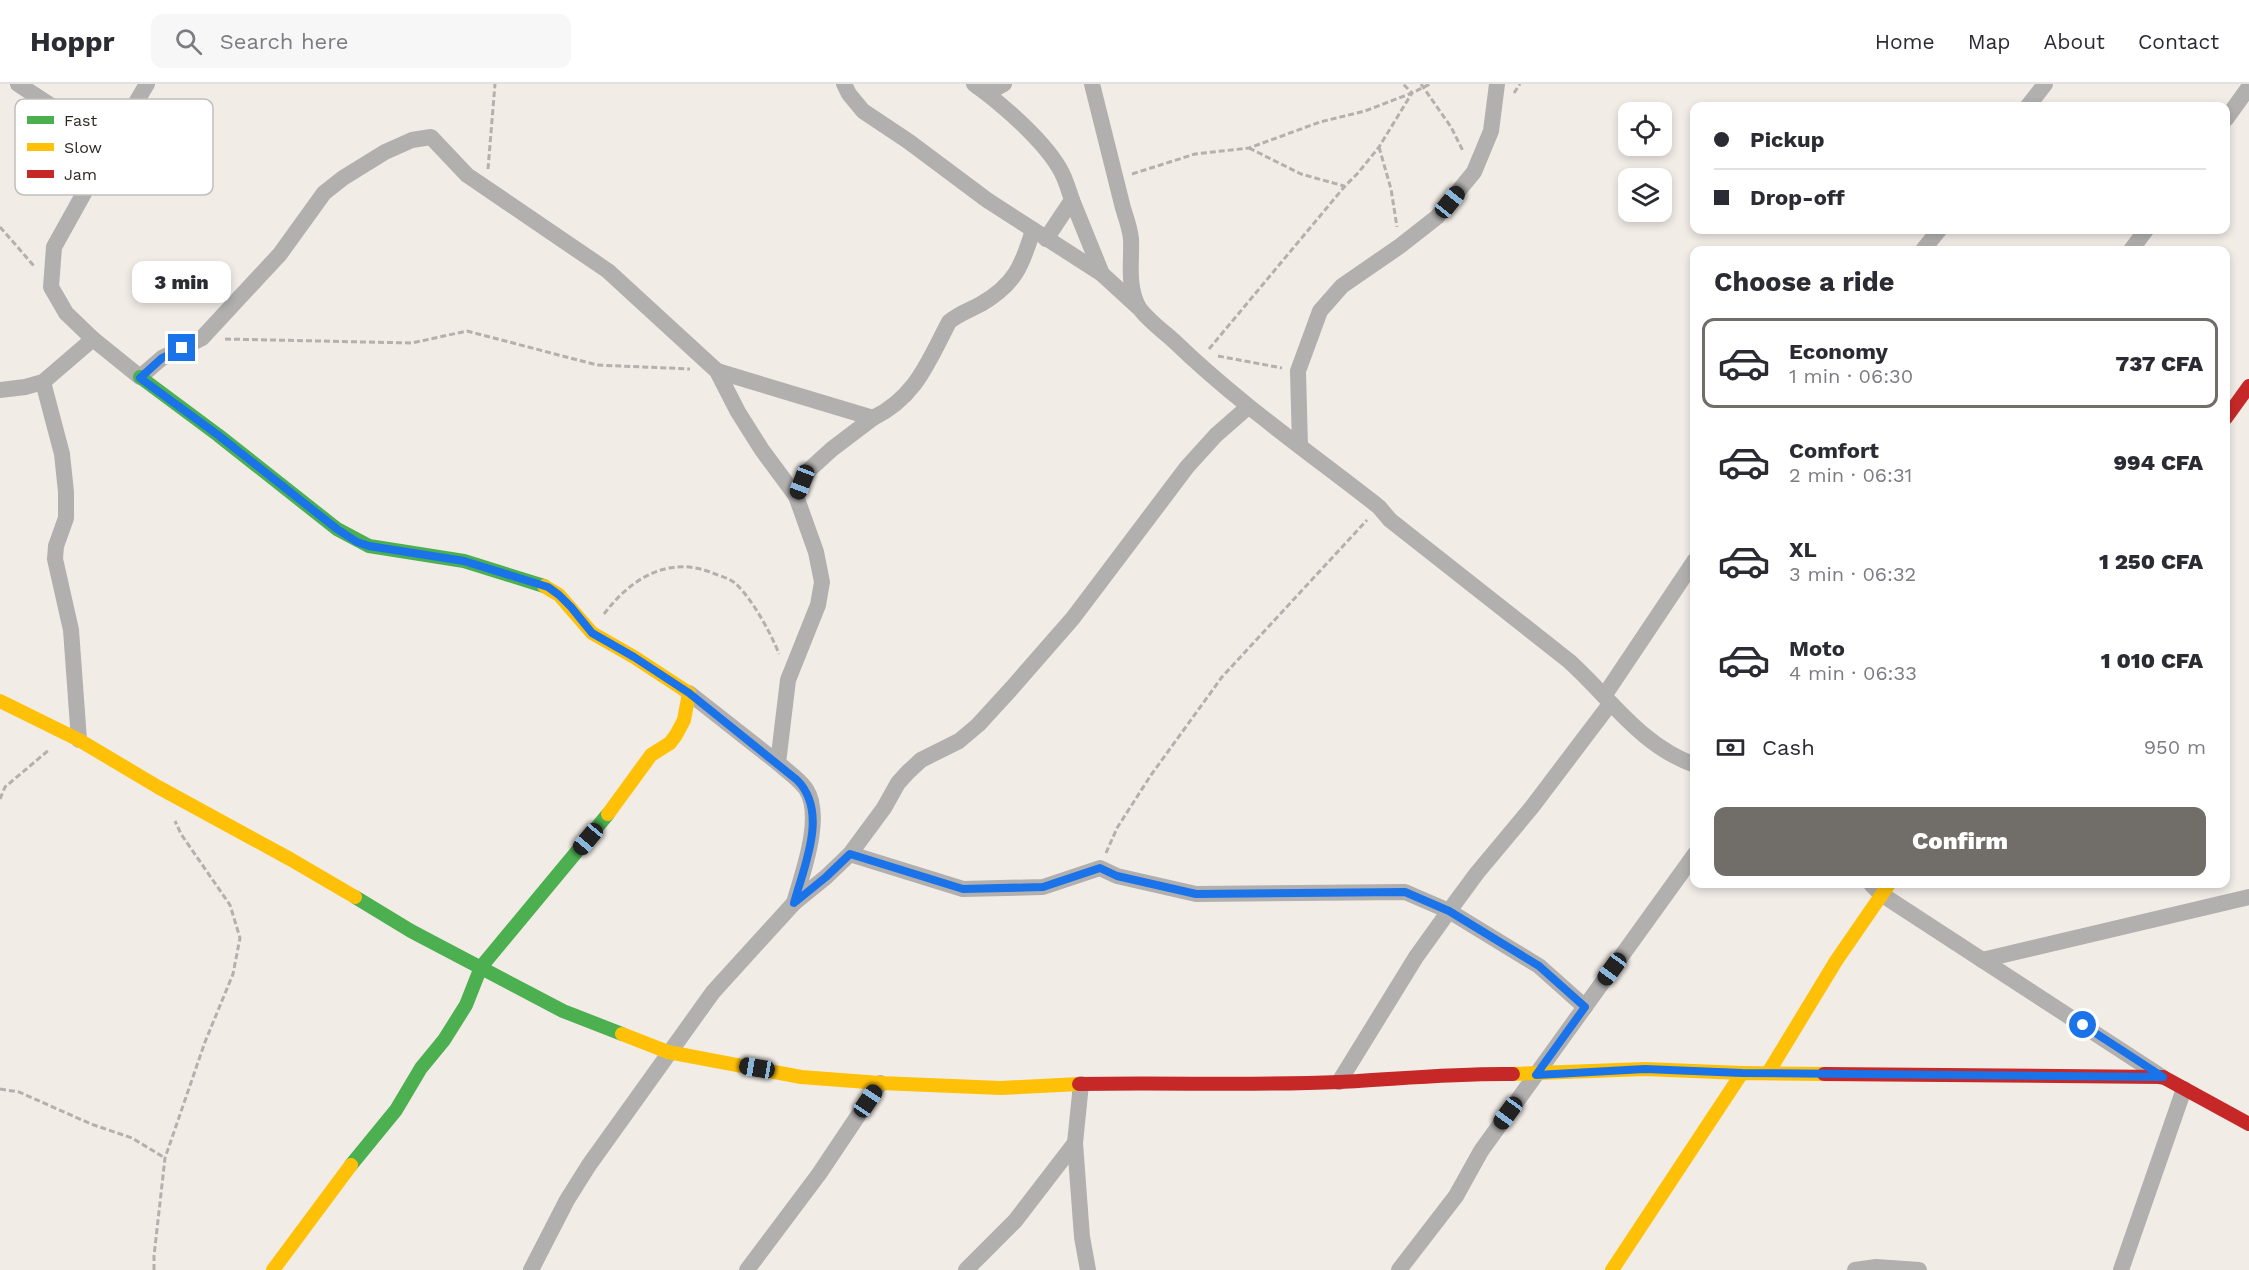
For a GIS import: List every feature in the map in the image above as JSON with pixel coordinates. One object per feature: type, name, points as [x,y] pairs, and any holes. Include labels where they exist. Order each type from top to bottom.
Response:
[{"type":"street","points":[[18,84],[41,99]]},
{"type":"street","points":[[138,99],[147,84]]},
{"type":"street","points":[[844,84],[863,111],[908,141],[987,200],[1102,274],[1197,364],[1248,407],[1379,507],[1390,520],[1569,661],[1593,682],[1631,725],[1677,759],[1690,763]]},
{"type":"street","points":[[980,89],[1004,84]]},
{"type":"street","points":[[1092,84],[1128,223],[1131,238],[1132,286],[1139,307]]},
{"type":"street","points":[[1300,446],[1298,371],[1320,311],[1329,298],[1342,286],[1437,217],[1474,172],[1491,131],[1497,84]]},
{"type":"street","points":[[2031,102],[2044,84]]},
{"type":"street","points":[[2230,113],[2249,87]]},
{"type":"street","points":[[980,89],[1043,146],[1062,173],[1102,274]]},
{"type":"street","points":[[140,378],[162,358],[202,338],[280,254],[324,193],[343,178],[385,152],[412,140],[430,137],[441,146],[453,162],[486,189],[608,271],[717,371],[744,421],[796,496],[816,552],[822,582],[818,605],[788,680],[778,763]]},
{"type":"street","points":[[83,195],[54,248],[51,287],[66,313],[140,378],[357,542],[378,548],[464,561],[548,587],[571,607],[592,633],[689,693],[778,763],[806,789],[811,804],[811,842],[794,903]]},
{"type":"street","points":[[796,496],[809,470],[832,449],[902,399],[924,372],[949,322],[955,316],[989,299],[1013,279],[1039,235],[1071,200]]},
{"type":"street","points":[[1926,246],[1936,234]]},
{"type":"street","points":[[1,392],[43,382],[93,339]]},
{"type":"street","points":[[717,371],[873,418]]},
{"type":"street","points":[[43,382],[62,454],[66,492],[66,518],[56,546],[56,560],[71,630],[73,737]]},
{"type":"street","points":[[2230,412],[2249,386]]},
{"type":"street","points":[[531,1270],[567,1200],[589,1165],[713,992],[794,903],[850,854],[884,808],[898,783],[921,760],[959,741],[978,725],[1073,618],[1187,468],[1216,435],[1248,407]]},
{"type":"street","points":[[1340,1082],[1416,957],[1477,873],[1532,807],[1607,700],[1690,568]]},
{"type":"street","points":[[273,1270],[353,1162],[396,1110],[421,1068],[444,1040],[466,1005],[481,968],[618,802],[651,755],[676,735],[684,720],[689,693]]},
{"type":"street","points":[[0,701],[73,737],[158,787],[290,859],[411,932],[563,1011],[668,1052],[801,1077],[1001,1088],[1081,1084],[1189,1085],[1340,1082],[1464,1073],[1536,1075],[1645,1069],[1742,1073],[2163,1077]]},
{"type":"street","points":[[850,854],[963,889],[1043,887],[1100,868],[1117,876],[1196,894],[1405,892],[1449,911],[1539,966],[1585,1007]]},
{"type":"street","points":[[1400,1270],[1456,1196],[1481,1151],[1690,861]]},
{"type":"street","points":[[1768,1073],[1879,888]]},
{"type":"street","points":[[1881,888],[1982,960],[2163,1077],[2249,1124]]},
{"type":"street","points":[[1982,960],[2249,897]]},
{"type":"street","points":[[1612,1270],[1742,1073]]},
{"type":"street","points":[[747,1270],[819,1174],[880,1083]]},
{"type":"street","points":[[1081,1084],[1075,1143],[1082,1237],[1088,1270]]},
{"type":"street","points":[[2121,1270],[2184,1089]]},
{"type":"street","points":[[966,1270],[1015,1221],[1075,1143]]},
{"type":"street","points":[[1855,1270],[1876,1267],[1919,1270]]},
{"type":"path","points":[[486,189],[495,84]]},
{"type":"path","points":[[1403,84],[1412,93]]},
{"type":"path","points":[[1421,84],[1451,127],[1474,172]]},
{"type":"path","points":[[1116,179],[1195,154],[1249,148],[1320,122],[1365,111],[1430,84]]},
{"type":"path","points":[[1197,364],[1378,147],[1412,93]]},
{"type":"path","points":[[1378,147],[1391,189],[1400,246]]},
{"type":"path","points":[[1249,148],[1301,174],[1345,186]]},
{"type":"path","points":[[0,227],[51,287]]},
{"type":"path","points":[[202,338],[412,343],[467,331],[597,365],[717,371]]},
{"type":"path","points":[[1213,355],[1298,371]]},
{"type":"path","points":[[1100,868],[1118,828],[1151,775],[1222,677],[1379,507]]},
{"type":"path","points":[[592,633],[613,601],[630,584],[664,567],[702,568],[735,582],[771,633],[788,680]]},
{"type":"path","points":[[0,799],[6,787],[73,737]]},
{"type":"path","points":[[0,785],[6,787]]},
{"type":"path","points":[[154,1270],[165,1158],[233,974],[240,938],[230,905],[181,834],[172,815]]},
{"type":"path","points":[[0,1089],[19,1092],[91,1124],[132,1138],[165,1158]]},
{"type":"traffic: fast","points":[[140,377],[337,529],[369,546],[464,561],[544,586]]},
{"type":"traffic: fast","points":[[351,1165],[396,1110],[421,1068],[444,1040],[466,1005],[481,967],[608,814]]},
{"type":"traffic: fast","points":[[355,897],[411,931],[563,1011],[622,1034]]},
{"type":"traffic: slow","points":[[544,586],[559,595],[592,633],[689,693],[684,720],[676,735],[670,743],[651,755],[608,814]]},
{"type":"traffic: slow","points":[[0,701],[79,740],[355,897]]},
{"type":"traffic: slow","points":[[1768,1073],[1836,961],[1886,888]]},
{"type":"traffic: slow","points":[[622,1034],[668,1052],[801,1077],[1001,1088],[1079,1084]]},
{"type":"traffic: slow","points":[[1513,1074],[1645,1069],[1742,1073]]},
{"type":"traffic: slow","points":[[1612,1270],[1742,1073],[1824,1074]]},
{"type":"traffic: slow","points":[[273,1270],[351,1165]]},
{"type":"traffic: jam","points":[[2230,412],[2249,386]]},
{"type":"traffic: jam","points":[[1079,1084],[1306,1083],[1448,1075],[1513,1074]]},
{"type":"traffic: jam","points":[[1824,1074],[2163,1077],[2249,1124]]},
{"type":"route","points":[[182,348],[162,358],[140,378],[218,435],[337,529],[357,542],[369,546],[464,561],[548,587],[571,607],[592,633],[689,693],[797,780],[806,789],[811,804],[812,819],[811,842],[794,903],[850,854],[963,889],[1043,887],[1100,868],[1117,876],[1196,894],[1405,892],[1449,911],[1539,966],[1585,1007],[1536,1075],[1645,1069],[1742,1073],[2163,1077],[2083,1025]]}]
